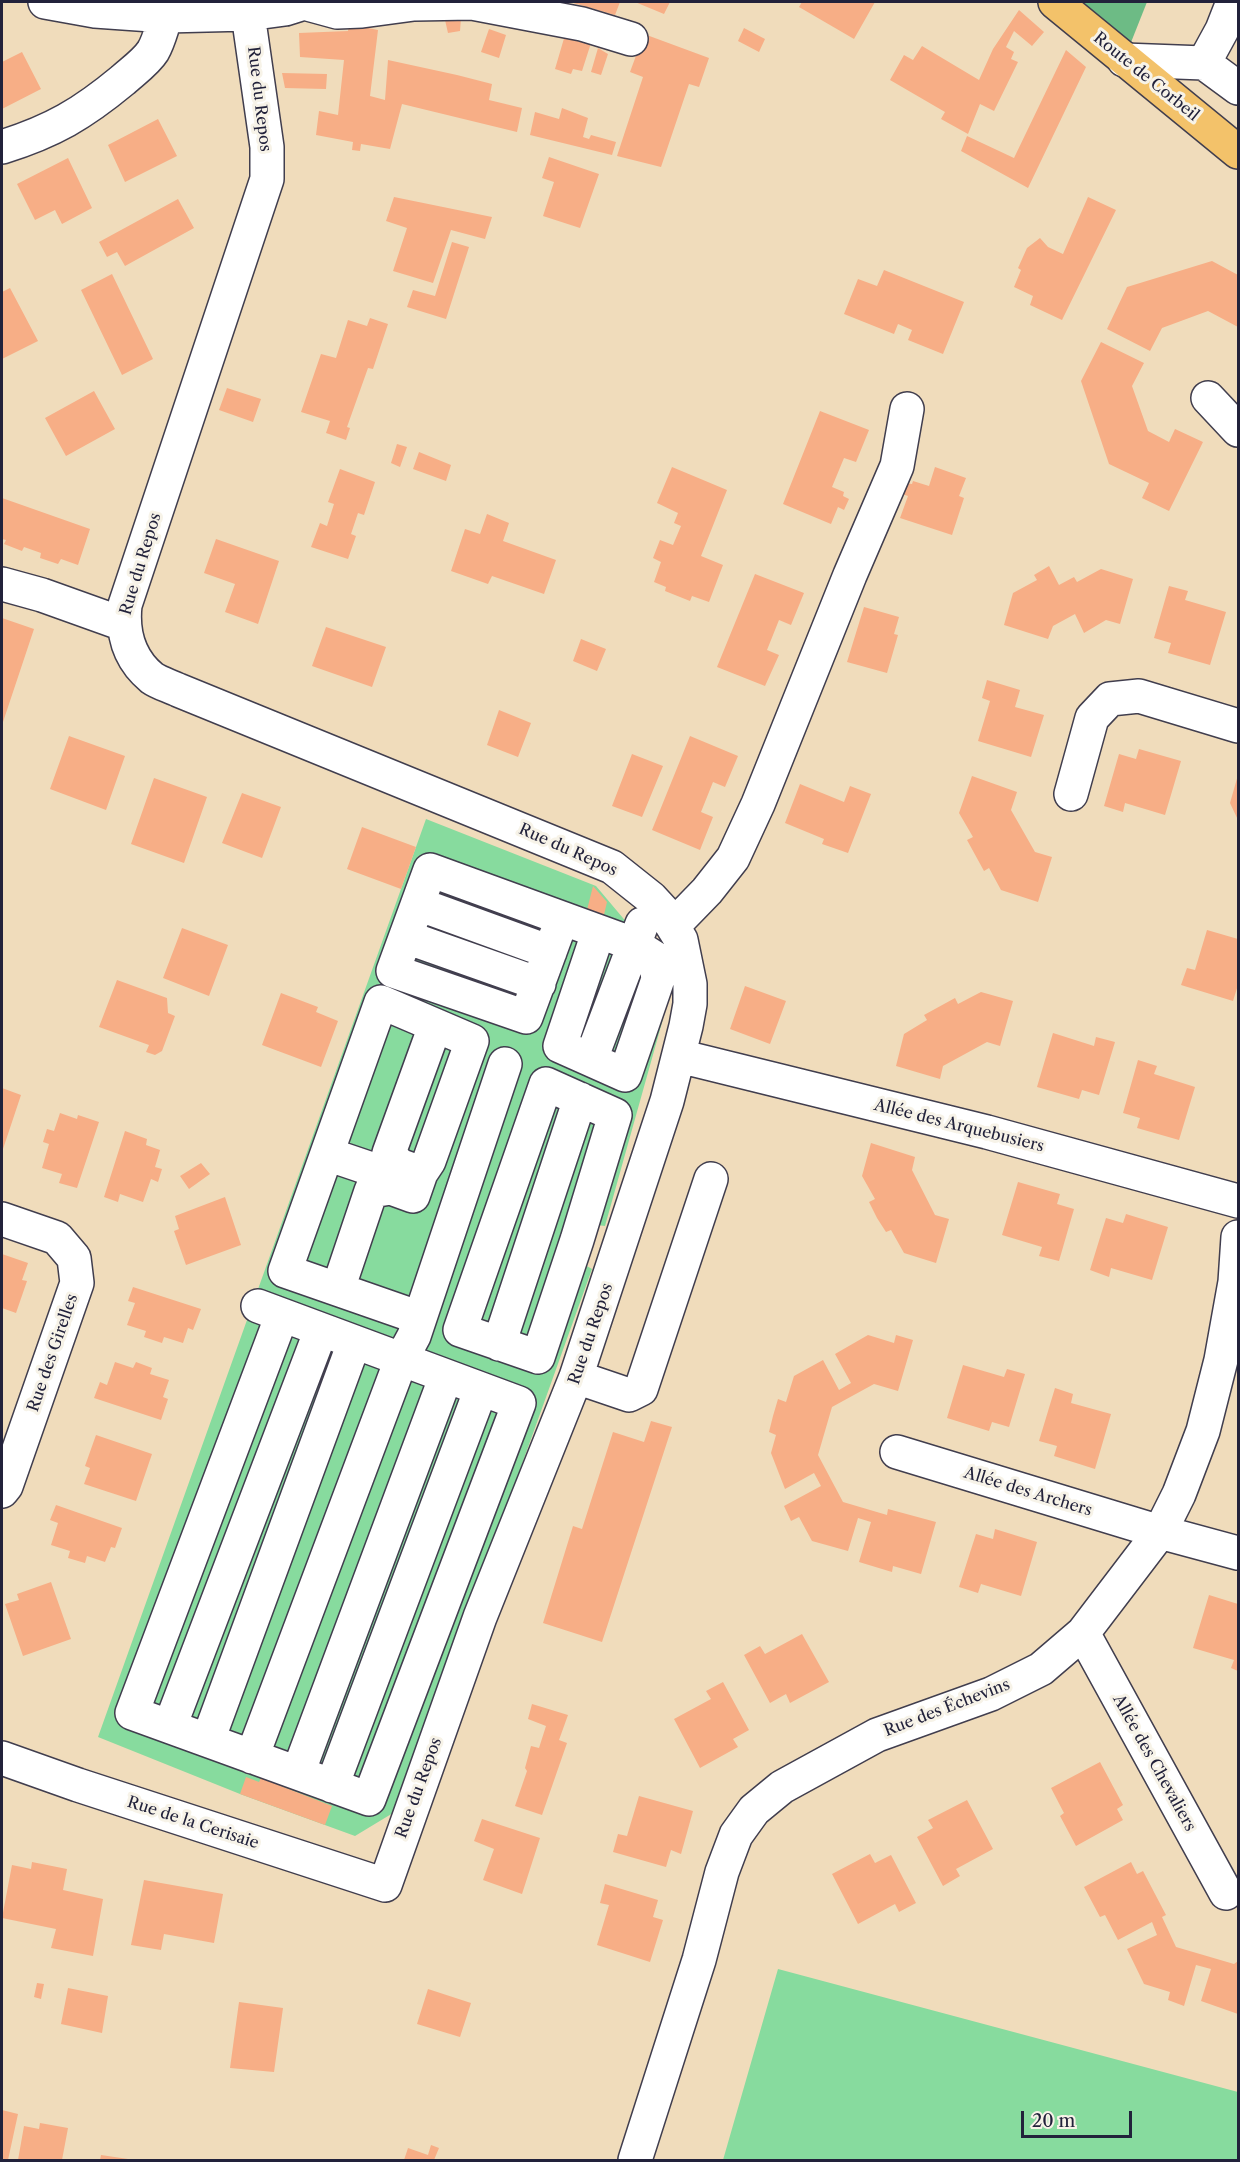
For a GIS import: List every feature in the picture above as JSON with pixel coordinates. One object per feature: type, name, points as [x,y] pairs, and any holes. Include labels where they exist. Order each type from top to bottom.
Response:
[{"type":"main road","name":"Route de Corbeil","points":[[1055,2],[1239,152]]},
{"type":"street","points":[[45,2],[95,11],[166,16],[248,14],[285,9],[304,2],[337,12],[414,4],[471,3],[582,24],[631,39]]},
{"type":"street","points":[[1204,63],[1222,30],[1233,2]]},
{"type":"street","name":"Rue du Repos","points":[[248,14],[267,147],[267,179],[125,605],[123,624],[127,641],[138,663],[153,678],[178,690],[594,859],[620,872],[651,898],[674,926],[681,940],[690,984],[690,1004],[667,1101],[576,1377],[480,1617],[385,1886]]},
{"type":"street","points":[[2,147],[32,138],[92,106],[134,70],[153,50],[166,16]]},
{"type":"street","points":[[1124,60],[1204,63],[1239,88]]},
{"type":"street","points":[[1208,398],[1239,430]]},
{"type":"street","points":[[674,926],[707,891],[733,858],[758,804],[850,575],[897,466],[907,409]]},
{"type":"street","points":[[2,584],[42,594],[123,624]]},
{"type":"street","points":[[1071,794],[1092,718],[1110,699],[1139,696],[1239,726]]},
{"type":"street","points":[[562,919],[539,984],[405,937],[430,870],[633,944]]},
{"type":"street","points":[[598,933],[560,1046],[591,1059],[651,898]]},
{"type":"street","points":[[418,904],[550,952]]},
{"type":"street","points":[[405,1178],[389,1153],[435,1026],[381,1002],[285,1271],[420,1318]]},
{"type":"street","name":"Allée des Arquebusiers","points":[[679,1056],[987,1132],[1239,1201]]},
{"type":"street","points":[[252,1757],[401,1360],[414,1336],[505,1064]]},
{"type":"street","points":[[546,1084],[615,1115],[538,1357],[460,1330],[501,1214],[546,1084]]},
{"type":"street","points":[[499,1344],[580,1099]]},
{"type":"street","points":[[327,1154],[405,1178],[459,1200],[617,1254]]},
{"type":"street","points":[[338,1289],[371,1191],[405,1178]]},
{"type":"street","points":[[576,1377],[629,1395],[641,1389],[711,1179]]},
{"type":"street","name":"Rue des Girelles","points":[[2,1219],[57,1238],[74,1258],[77,1283],[6,1486],[2,1491]]},
{"type":"street","name":"Rue des Échevins","points":[[635,2160],[699,1960],[722,1872],[736,1835],[754,1810],[782,1787],[877,1735],[991,1694],[1041,1669],[1083,1633],[1160,1532],[1179,1494],[1203,1431],[1221,1360],[1235,1282],[1239,1237]]},
{"type":"street","points":[[270,1311],[321,1330],[519,1403],[369,1800],[132,1713],[209,1509],[270,1311]]},
{"type":"street","points":[[170,1726],[321,1330]]},
{"type":"street","points":[[208,1740],[354,1343]]},
{"type":"street","points":[[298,1773],[446,1376]]},
{"type":"street","points":[[332,1786],[481,1389]]},
{"type":"street","name":"Allée des Archers","points":[[897,1452],[1160,1532],[1239,1553]]},
{"type":"street","points":[[209,1509],[445,1599]]},
{"type":"street","name":"Allée des Chevaliers","points":[[1083,1633],[1226,1893]]},
{"type":"street","name":"Rue de la Cerisaie","points":[[2,1758],[385,1886]]},
{"type":"green space","points":[[1055,2],[1147,2],[1124,60]]},
{"type":"green space","points":[[426,819],[596,886],[628,924],[664,992],[663,1019],[605,1226],[597,1225],[585,1265],[592,1269],[480,1581],[393,1813],[355,1836],[240,1794],[98,1737]]},
{"type":"green space","points":[[778,1969],[1238,2092],[1238,2160],[723,2160]]},
{"type":"building","points":[[570,2],[620,2],[615,15]]},
{"type":"building","points":[[635,2],[670,2],[664,14]]},
{"type":"building","points":[[802,2],[875,2],[854,39],[799,7]]},
{"type":"building","points":[[1019,10],[1044,32],[1032,46],[1014,31],[1006,47],[1014,52],[1011,59],[1018,62],[994,111],[980,104],[968,134],[941,119],[945,112],[890,80],[904,55],[913,60],[922,46],[979,80],[993,49]]},
{"type":"building","points":[[461,18],[460,31],[448,33],[445,20]]},
{"type":"building","points":[[349,24],[378,30],[370,96],[385,100],[388,60],[457,75],[492,84],[489,100],[522,108],[517,132],[402,104],[390,149],[361,144],[360,151],[352,150],[353,142],[316,135],[319,111],[338,115],[344,60],[300,57],[299,33],[348,31]]},
{"type":"building","points":[[744,28],[765,39],[759,52],[738,41]]},
{"type":"building","points":[[489,29],[506,35],[499,58],[481,52]]},
{"type":"building","points":[[644,34],[709,58],[699,87],[689,84],[661,167],[617,156],[643,77],[630,72]]},
{"type":"building","points":[[565,35],[591,43],[582,71],[573,69],[571,74],[555,69]]},
{"type":"building","points":[[598,48],[608,54],[601,75],[591,72]]},
{"type":"building","points":[[1066,50],[1086,67],[1028,188],[961,151],[967,136],[1014,158]]},
{"type":"building","points":[[22,52],[41,89],[2,109],[2,62]]},
{"type":"building","points":[[282,73],[327,74],[326,89],[285,88]]},
{"type":"building","points":[[562,108],[588,118],[583,137],[589,139],[591,135],[616,142],[612,155],[530,135],[535,112],[559,119]]},
{"type":"building","points":[[158,119],[177,156],[125,182],[108,145]]},
{"type":"building","points":[[549,157],[599,174],[580,228],[543,216],[554,182],[542,178]]},
{"type":"building","points":[[68,158],[92,208],[62,224],[55,210],[35,220],[17,184]]},
{"type":"building","points":[[394,197],[492,217],[485,239],[451,230],[433,283],[393,271],[407,228],[386,221]]},
{"type":"building","points":[[1088,197],[1116,210],[1062,320],[1030,305],[1033,296],[1014,287],[1021,270],[1018,268],[1027,248],[1040,238],[1048,247],[1063,254]]},
{"type":"building","points":[[178,199],[194,228],[125,266],[117,252],[107,257],[99,242]]},
{"type":"building","points":[[452,242],[469,247],[446,319],[407,307],[413,290],[435,296]]},
{"type":"building","points":[[1212,261],[1238,275],[1238,327],[1208,311],[1162,328],[1150,351],[1107,329],[1127,287]]},
{"type":"building","points":[[884,270],[964,302],[943,354],[908,340],[912,330],[898,324],[894,334],[844,314],[858,279],[877,286]]},
{"type":"building","points":[[112,274],[153,359],[122,375],[81,290]]},
{"type":"building","points":[[10,288],[38,341],[2,359],[2,292]]},
{"type":"building","points":[[370,318],[388,324],[373,369],[368,368],[347,427],[350,428],[346,440],[326,433],[330,421],[301,412],[321,354],[336,358],[348,320],[367,326]]},
{"type":"building","points":[[1101,342],[1144,363],[1132,386],[1148,431],[1169,442],[1175,429],[1203,442],[1169,511],[1142,498],[1149,483],[1109,464],[1081,381]]},
{"type":"building","points":[[227,388],[261,399],[253,422],[219,410]]},
{"type":"building","points":[[94,391],[115,429],[66,456],[45,418]]},
{"type":"building","points":[[820,411],[869,430],[856,462],[844,458],[832,487],[844,492],[843,496],[849,499],[844,510],[838,507],[831,524],[783,504]]},
{"type":"building","points":[[397,444],[407,447],[400,467],[391,463]]},
{"type":"building","points":[[419,452],[451,465],[446,481],[413,469]]},
{"type":"building","points":[[672,467],[727,490],[701,556],[723,565],[709,602],[692,596],[690,601],[665,591],[666,587],[654,582],[661,562],[653,558],[660,540],[673,545],[681,526],[674,523],[678,513],[657,503]]},
{"type":"building","points":[[935,467],[966,478],[959,496],[964,498],[952,535],[900,518],[908,496],[902,494],[905,483],[912,484],[913,481],[929,486]]},
{"type":"building","points":[[340,469],[375,482],[364,515],[358,513],[351,534],[356,536],[348,559],[311,547],[320,523],[327,526],[334,504],[328,502]]},
{"type":"building","points":[[2,498],[90,529],[78,565],[61,559],[58,564],[40,558],[41,553],[24,547],[22,551],[4,544],[6,540],[2,539]]},
{"type":"building","points":[[487,514],[509,523],[503,541],[556,560],[544,594],[492,576],[488,584],[451,571],[465,529],[480,534]]},
{"type":"building","points":[[216,539],[279,561],[258,624],[225,612],[235,584],[204,573]]},
{"type":"building","points":[[1049,566],[1059,585],[1074,577],[1077,582],[1101,569],[1133,579],[1120,624],[1106,620],[1084,633],[1075,614],[1053,626],[1048,639],[1004,625],[1013,593],[1037,580],[1034,575]]},
{"type":"building","points":[[755,574],[804,593],[791,625],[779,620],[767,650],[779,655],[765,686],[717,667]]},
{"type":"building","points":[[1169,586],[1188,591],[1185,600],[1226,612],[1210,665],[1168,653],[1171,643],[1154,638]]},
{"type":"building","points":[[864,607],[899,617],[894,634],[898,635],[887,673],[847,662]]},
{"type":"building","points":[[2,618],[34,629],[2,725]]},
{"type":"building","points":[[326,627],[386,647],[372,687],[312,666]]},
{"type":"building","points":[[581,639],[606,649],[597,671],[573,661]]},
{"type":"building","points":[[987,680],[1020,690],[1015,707],[1044,715],[1031,757],[978,741],[990,701],[982,698]]},
{"type":"building","points":[[499,710],[531,723],[518,757],[487,745]]},
{"type":"building","points":[[69,736],[125,756],[106,810],[50,789]]},
{"type":"building","points":[[690,736],[738,756],[725,787],[713,782],[701,812],[713,817],[700,850],[652,830]]},
{"type":"building","points":[[1139,749],[1181,761],[1165,815],[1125,803],[1123,812],[1104,806],[1119,754],[1136,759]]},
{"type":"building","points":[[632,754],[663,766],[642,817],[612,806]]},
{"type":"building","points":[[1238,775],[1238,820],[1230,803]]},
{"type":"building","points":[[972,776],[1017,792],[1011,810],[1035,852],[1052,857],[1038,902],[1001,890],[989,868],[984,871],[967,840],[973,837],[959,813]]},
{"type":"building","points":[[154,778],[207,797],[184,863],[131,844]]},
{"type":"building","points":[[800,784],[844,802],[850,786],[871,794],[848,853],[822,844],[824,839],[785,823]]},
{"type":"building","points":[[242,793],[281,807],[262,858],[222,843]]},
{"type":"building","points":[[362,827],[416,847],[401,889],[347,869]]},
{"type":"building","points":[[593,886],[607,902],[603,919],[586,914]]},
{"type":"building","points":[[182,928],[228,945],[209,996],[163,978]]},
{"type":"building","points":[[1207,930],[1238,939],[1238,985],[1233,1001],[1181,985],[1187,968],[1195,970]]},
{"type":"building","points":[[117,980],[167,998],[168,1013],[175,1016],[162,1051],[155,1055],[146,1052],[149,1045],[99,1027]]},
{"type":"building","points":[[745,986],[786,1001],[770,1044],[730,1029]]},
{"type":"building","points":[[981,992],[1013,1001],[1000,1046],[987,1042],[943,1066],[940,1079],[896,1066],[904,1034],[927,1020],[924,1015],[955,998],[958,1004]]},
{"type":"building","points":[[281,993],[318,1007],[316,1012],[338,1021],[321,1067],[262,1045]]},
{"type":"building","points":[[1053,1033],[1094,1046],[1096,1037],[1115,1042],[1099,1095],[1082,1090],[1079,1099],[1037,1087]]},
{"type":"building","points":[[1138,1060],[1157,1066],[1154,1074],[1195,1087],[1179,1140],[1137,1128],[1140,1118],[1123,1113]]},
{"type":"building","points":[[2,1088],[21,1095],[2,1152]]},
{"type":"building","points":[[60,1113],[77,1119],[78,1115],[99,1122],[77,1188],[59,1183],[62,1174],[42,1168],[49,1144],[43,1142],[47,1129],[54,1131]]},
{"type":"building","points":[[125,1131],[147,1139],[146,1145],[160,1150],[155,1167],[162,1169],[158,1182],[151,1179],[143,1202],[120,1194],[118,1202],[104,1197]]},
{"type":"building","points":[[871,1143],[915,1157],[912,1170],[935,1215],[949,1219],[936,1263],[904,1253],[891,1230],[886,1232],[877,1218],[869,1202],[875,1199],[862,1176]]},
{"type":"building","points":[[201,1163],[210,1174],[189,1189],[180,1176]]},
{"type":"building","points":[[1018,1182],[1060,1194],[1057,1204],[1074,1209],[1059,1261],[1039,1256],[1042,1247],[1002,1235]]},
{"type":"building","points":[[225,1197],[241,1245],[186,1265],[174,1231],[179,1229],[175,1216]]},
{"type":"building","points":[[1126,1214],[1168,1227],[1152,1280],[1111,1268],[1109,1277],[1090,1270],[1106,1218],[1123,1223]]},
{"type":"building","points":[[2,1254],[28,1263],[22,1280],[27,1281],[16,1313],[2,1308]]},
{"type":"building","points":[[133,1287],[201,1309],[193,1330],[188,1328],[183,1343],[164,1337],[162,1343],[144,1337],[146,1331],[127,1325],[135,1303],[128,1301]]},
{"type":"building","points":[[868,1335],[894,1343],[896,1335],[913,1340],[898,1391],[874,1384],[832,1407],[818,1455],[843,1502],[887,1515],[888,1509],[936,1522],[921,1574],[893,1566],[892,1572],[859,1562],[871,1522],[858,1518],[848,1551],[812,1541],[799,1517],[791,1521],[784,1506],[821,1486],[814,1473],[785,1489],[771,1453],[776,1435],[769,1432],[778,1399],[786,1402],[794,1376],[823,1360],[839,1390],[851,1383],[835,1354]]},
{"type":"building","points":[[115,1362],[133,1368],[136,1362],[152,1368],[150,1374],[169,1380],[163,1397],[168,1399],[161,1420],[94,1398],[100,1382],[107,1385]]},
{"type":"building","points":[[963,1365],[1004,1377],[1007,1369],[1025,1374],[1009,1427],[992,1422],[989,1431],[947,1418]]},
{"type":"building","points":[[1055,1388],[1073,1394],[1071,1403],[1111,1414],[1095,1469],[1054,1456],[1057,1446],[1039,1441]]},
{"type":"building","points":[[651,1421],[672,1427],[602,1642],[543,1623],[573,1526],[582,1529],[613,1432],[644,1442]]},
{"type":"building","points":[[96,1435],[152,1454],[136,1501],[84,1484],[90,1468],[85,1466]]},
{"type":"building","points":[[56,1505],[122,1528],[115,1548],[111,1547],[105,1562],[87,1556],[85,1563],[68,1558],[70,1551],[51,1545],[58,1523],[50,1520]]},
{"type":"building","points":[[995,1529],[1037,1542],[1021,1596],[981,1584],[978,1593],[959,1587],[976,1534],[993,1539]]},
{"type":"building","points":[[51,1582],[71,1639],[23,1656],[5,1604],[19,1600],[17,1594]]},
{"type":"building","points":[[1209,1595],[1238,1604],[1238,1671],[1231,1668],[1234,1660],[1193,1648]]},
{"type":"building","points":[[802,1634],[829,1682],[790,1703],[786,1694],[770,1703],[744,1655],[760,1646],[765,1654]]},
{"type":"building","points":[[723,1682],[749,1730],[733,1739],[738,1747],[700,1768],[674,1719],[711,1699],[706,1691]]},
{"type":"building","points":[[532,1704],[568,1715],[559,1740],[567,1743],[542,1815],[515,1806],[527,1771],[525,1768],[531,1746],[539,1748],[546,1726],[528,1719]]},
{"type":"building","points":[[1100,1762],[1123,1805],[1117,1809],[1123,1820],[1076,1846],[1060,1816],[1064,1813],[1051,1788]]},
{"type":"building","points":[[246,1777],[259,1782],[261,1778],[332,1806],[325,1825],[240,1794]]},
{"type":"building","points":[[639,1796],[693,1811],[681,1854],[671,1850],[666,1867],[613,1852],[618,1834],[627,1836]]},
{"type":"building","points":[[967,1800],[993,1849],[956,1869],[960,1876],[943,1886],[917,1837],[933,1828],[928,1820]]},
{"type":"building","points":[[482,1819],[540,1838],[522,1894],[483,1880],[494,1849],[474,1841]]},
{"type":"building","points":[[870,1854],[875,1863],[891,1855],[916,1903],[899,1912],[895,1904],[858,1924],[832,1874]]},
{"type":"building","points":[[32,1862],[67,1869],[63,1890],[103,1899],[93,1956],[51,1948],[56,1929],[2,1918],[12,1865],[31,1869]]},
{"type":"building","points":[[1131,1862],[1137,1874],[1143,1871],[1166,1915],[1162,1917],[1176,1947],[1234,1964],[1238,1961],[1238,2014],[1201,2001],[1211,1969],[1196,1965],[1184,2006],[1168,2000],[1170,1992],[1144,1984],[1127,1949],[1157,1935],[1152,1922],[1118,1940],[1105,1915],[1100,1917],[1084,1887]]},
{"type":"building","points":[[144,1880],[223,1894],[214,1943],[164,1934],[161,1950],[131,1945]]},
{"type":"building","points":[[605,1884],[658,1900],[653,1917],[663,1920],[650,1962],[597,1945],[609,1905],[600,1903]]},
{"type":"building","points":[[37,1983],[44,1984],[41,1999],[34,1997]]},
{"type":"building","points":[[68,1988],[108,1996],[102,2033],[61,2024]]},
{"type":"building","points":[[428,1989],[471,2003],[460,2037],[417,2024]]},
{"type":"building","points":[[239,2002],[283,2008],[274,2072],[230,2068]]},
{"type":"building","points":[[2,2110],[18,2114],[8,2160],[2,2160]]},
{"type":"building","points":[[40,2123],[68,2128],[62,2160],[18,2160],[24,2126],[39,2129]]},
{"type":"building","points":[[431,2145],[439,2148],[434,2160],[404,2160],[408,2148],[428,2155]]},
{"type":"building","points":[[101,2155],[128,2159],[128,2160],[100,2160]]}]
